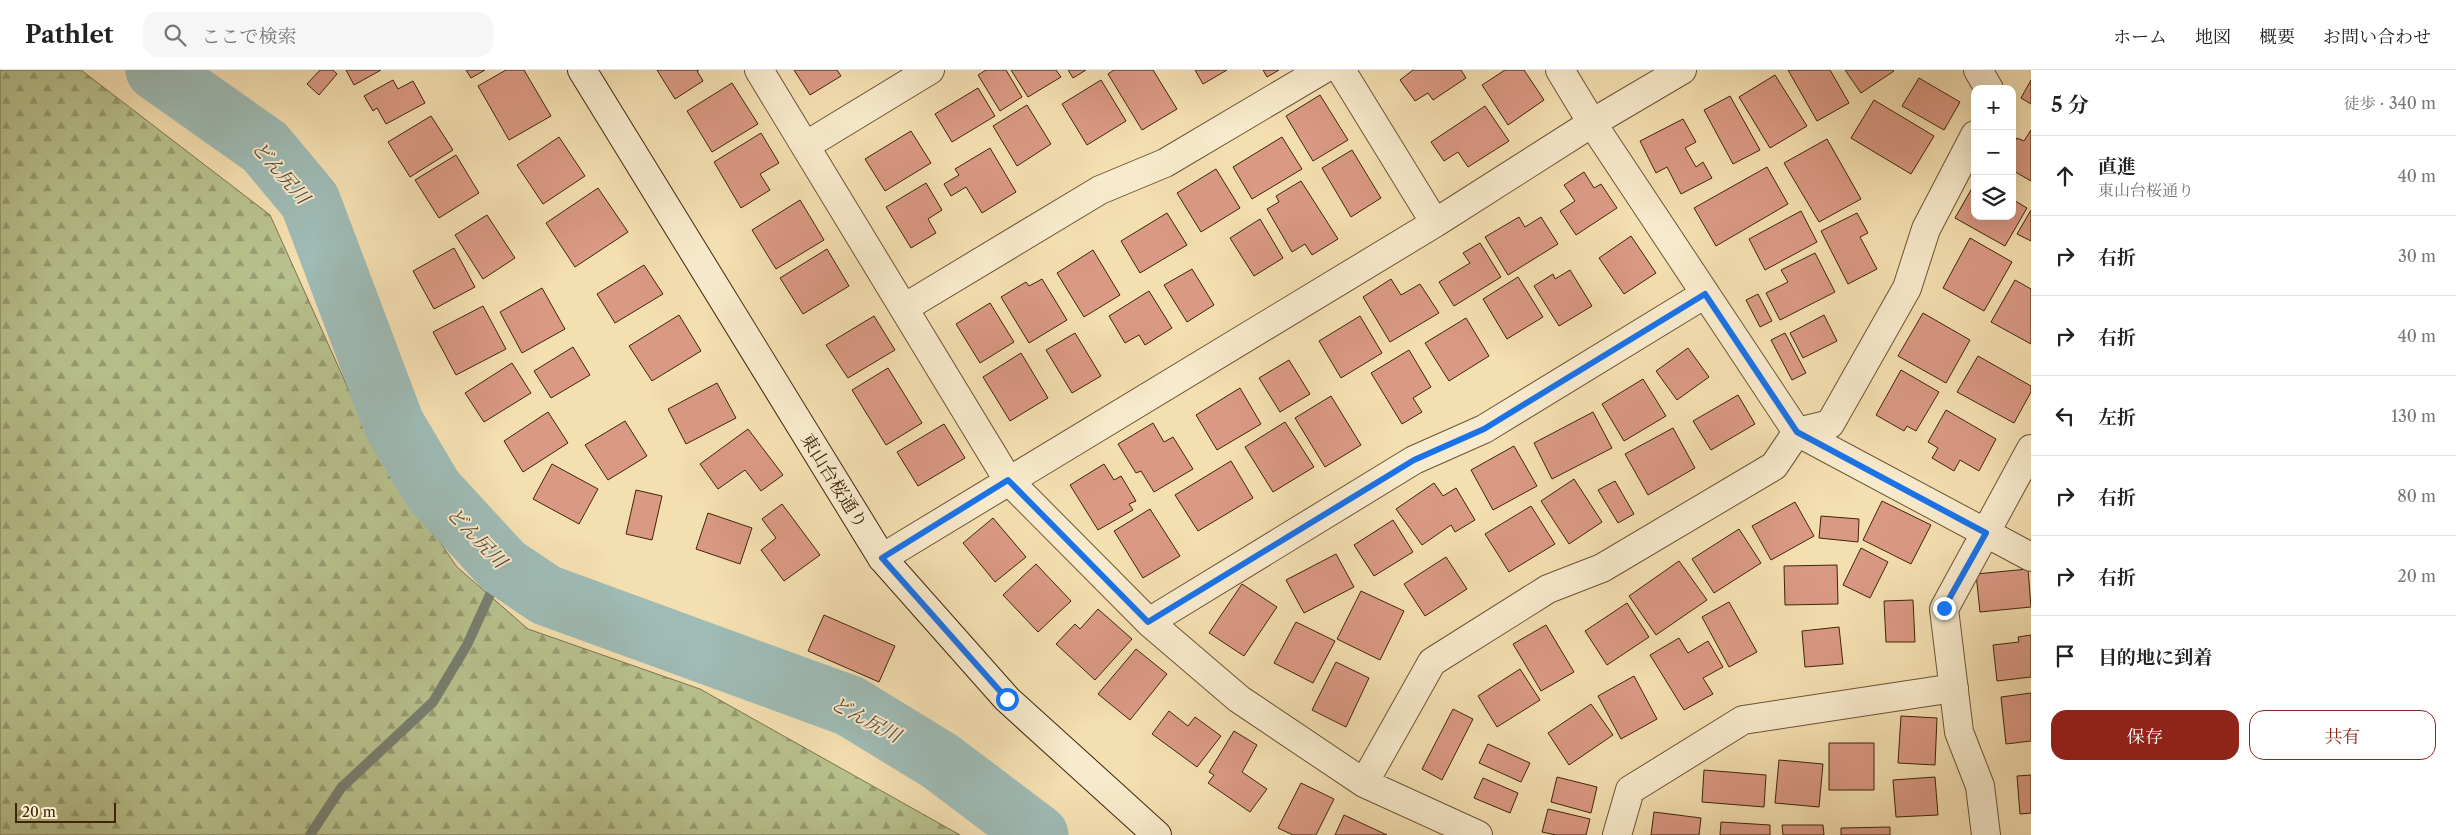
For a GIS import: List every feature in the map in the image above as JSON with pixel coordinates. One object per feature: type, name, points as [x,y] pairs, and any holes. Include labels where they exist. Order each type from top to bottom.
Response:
[{"type":"street","name":"東山台桜通り","points":[[582,70],[882,558],[1007,699],[1157,835]]},
{"type":"street","points":[[759,70],[1008,480],[1148,622],[1240,699],[1364,783],[1478,835]]},
{"type":"street","points":[[805,146],[930,70]]},
{"type":"street","points":[[904,308],[1100,190],[1165,163],[1322,70]]},
{"type":"street","points":[[1341,70],[1435,222]]},
{"type":"street","points":[[1560,70],[1592,123],[1797,432],[2031,557]]},
{"type":"street","points":[[882,558],[1435,222],[1592,123],[1682,70]]},
{"type":"street","points":[[1978,70],[1987,85]]},
{"type":"street","points":[[1364,783],[1432,662],[1548,589],[1602,568],[1774,466],[1797,432],[1830,424],[1907,288],[1926,229],[1971,143]]},
{"type":"street","points":[[1148,622],[1414,460],[1484,429],[1705,294]]},
{"type":"street","points":[[1986,835],[1980,786],[1959,732],[1944,608],[2031,449]]},
{"type":"street","points":[[1617,835],[1630,790],[1743,720],[1954,688]]},
{"type":"green space","points":[[0,70],[81,70],[270,215],[375,448],[457,567],[528,629],[700,689],[960,835],[0,835]]},
{"type":"building","points":[[320,70],[333,70],[337,74],[319,95],[307,84]]},
{"type":"building","points":[[346,70],[381,70],[354,85]]},
{"type":"building","points":[[466,70],[485,70],[471,78]]},
{"type":"building","points":[[506,70],[524,70],[551,116],[509,140],[478,86]]},
{"type":"building","points":[[657,70],[699,70],[697,71],[703,81],[675,99]]},
{"type":"building","points":[[794,70],[837,70],[841,76],[810,95]]},
{"type":"building","points":[[986,70],[1006,70],[1022,97],[1000,111],[978,75]]},
{"type":"building","points":[[1011,70],[1056,70],[1061,77],[1028,97]]},
{"type":"building","points":[[1068,70],[1086,70],[1073,78]]},
{"type":"building","points":[[1114,70],[1153,70],[1177,109],[1142,130],[1108,74]]},
{"type":"building","points":[[1195,70],[1227,70],[1203,84]]},
{"type":"building","points":[[1263,70],[1279,70],[1267,77]]},
{"type":"building","points":[[1413,70],[1461,70],[1466,78],[1433,100],[1428,93],[1415,101],[1400,80]]},
{"type":"building","points":[[1505,70],[1524,70],[1544,100],[1508,125],[1482,85]]},
{"type":"building","points":[[1788,70],[1830,70],[1849,103],[1817,121]]},
{"type":"building","points":[[1845,70],[1893,70],[1894,71],[1861,93]]},
{"type":"building","points":[[1775,75],[1807,126],[1770,148],[1739,97]]},
{"type":"building","points":[[1919,78],[1960,102],[1944,130],[1902,106]]},
{"type":"building","points":[[393,80],[398,89],[413,81],[425,103],[386,124],[377,108],[373,111],[364,96]]},
{"type":"building","points":[[1101,80],[1126,121],[1087,145],[1062,104]]},
{"type":"building","points":[[2031,80],[2031,104],[2021,98]]},
{"type":"building","points":[[732,83],[758,124],[712,152],[687,111]]},
{"type":"building","points":[[978,88],[995,116],[952,142],[935,114]]},
{"type":"building","points":[[1320,95],[1348,140],[1313,161],[1286,116]]},
{"type":"building","points":[[1730,96],[1760,150],[1733,164],[1704,110]]},
{"type":"building","points":[[1874,100],[1934,136],[1911,174],[1851,138]]},
{"type":"building","points":[[1027,105],[1051,144],[1017,166],[993,126]]},
{"type":"building","points":[[1485,106],[1509,141],[1468,167],[1458,152],[1444,161],[1431,142]]},
{"type":"building","points":[[431,116],[453,150],[410,177],[388,142]]},
{"type":"building","points":[[1683,119],[1696,142],[1685,148],[1696,167],[1703,162],[1712,178],[1681,194],[1667,167],[1656,173],[1640,141]]},
{"type":"building","points":[[2031,130],[2031,181],[2016,172],[2016,140],[2017,138],[2024,141]]},
{"type":"building","points":[[911,131],[931,163],[885,191],[865,159]]},
{"type":"building","points":[[761,133],[779,163],[760,174],[770,190],[741,208],[714,162]]},
{"type":"building","points":[[559,137],[585,176],[543,204],[517,165]]},
{"type":"building","points":[[1282,137],[1302,169],[1252,199],[1233,167]]},
{"type":"building","points":[[1827,139],[1861,199],[1819,222],[1784,163]]},
{"type":"building","points":[[990,148],[1016,192],[982,213],[966,187],[951,196],[944,184],[959,175],[955,169]]},
{"type":"building","points":[[1352,150],[1381,198],[1351,217],[1322,168]]},
{"type":"building","points":[[456,155],[479,193],[439,218],[415,180]]},
{"type":"building","points":[[1767,167],[1788,204],[1716,246],[1694,208]]},
{"type":"building","points":[[1216,169],[1240,208],[1201,232],[1177,193]]},
{"type":"building","points":[[1584,172],[1594,188],[1601,184],[1617,208],[1576,235],[1560,211],[1575,201],[1564,185]]},
{"type":"building","points":[[1301,181],[1338,239],[1312,255],[1305,244],[1292,252],[1267,209],[1279,202],[1276,196]]},
{"type":"building","points":[[926,183],[942,210],[928,219],[936,233],[911,248],[886,207]]},
{"type":"building","points":[[598,188],[628,232],[575,267],[546,223]]},
{"type":"building","points":[[1971,190],[1971,220],[2016,220],[2016,201],[2027,208],[2005,246],[1955,218]]},
{"type":"building","points":[[800,200],[824,240],[776,269],[752,230]]},
{"type":"building","points":[[2031,210],[2031,241],[2017,234]]},
{"type":"building","points":[[1801,211],[1817,242],[1765,270],[1749,239]]},
{"type":"building","points":[[1167,213],[1187,245],[1140,273],[1121,241]]},
{"type":"building","points":[[1857,213],[1868,233],[1860,237],[1877,269],[1848,284],[1821,231]]},
{"type":"building","points":[[487,215],[515,258],[483,279],[455,235]]},
{"type":"building","points":[[1519,217],[1525,227],[1541,217],[1558,244],[1508,275],[1485,237]]},
{"type":"building","points":[[1260,219],[1283,258],[1254,276],[1230,238]]},
{"type":"building","points":[[1631,236],[1656,273],[1624,294],[1599,258]]},
{"type":"building","points":[[1970,238],[2012,262],[1984,311],[1943,288]]},
{"type":"building","points":[[1480,243],[1501,277],[1454,306],[1439,282],[1470,263],[1463,253]]},
{"type":"building","points":[[454,248],[475,287],[434,309],[413,271]]},
{"type":"building","points":[[827,249],[849,286],[803,314],[780,278]]},
{"type":"building","points":[[1093,250],[1120,295],[1084,317],[1057,273]]},
{"type":"building","points":[[1815,253],[1835,292],[1780,320],[1766,293],[1788,282],[1781,270]]},
{"type":"building","points":[[644,265],[663,294],[615,323],[597,294]]},
{"type":"building","points":[[1192,269],[1214,305],[1187,322],[1164,285]]},
{"type":"building","points":[[1570,270],[1592,306],[1559,326],[1534,286],[1553,274],[1555,279]]},
{"type":"building","points":[[1518,277],[1543,317],[1507,339],[1483,299]]},
{"type":"building","points":[[1042,279],[1067,320],[1029,343],[1001,297],[1026,282],[1029,286]]},
{"type":"building","points":[[1391,279],[1401,295],[1420,284],[1439,313],[1390,342],[1363,297]]},
{"type":"building","points":[[2015,280],[2031,289],[2031,344],[1991,322]]},
{"type":"building","points":[[542,288],[565,329],[522,353],[500,312]]},
{"type":"building","points":[[1149,291],[1172,328],[1145,345],[1139,335],[1125,343],[1109,316]]},
{"type":"building","points":[[1758,294],[1772,321],[1760,327],[1746,300]]},
{"type":"building","points":[[990,303],[1014,342],[980,363],[956,324]]},
{"type":"building","points":[[483,306],[506,349],[456,375],[433,332]]},
{"type":"building","points":[[1923,313],[1970,340],[1946,383],[1898,356]]},
{"type":"building","points":[[679,315],[701,351],[652,381],[629,346]]},
{"type":"building","points":[[1824,315],[1837,341],[1803,358],[1790,333]]},
{"type":"building","points":[[874,316],[895,350],[848,378],[826,345]]},
{"type":"building","points":[[1360,316],[1382,353],[1341,378],[1319,341]]},
{"type":"building","points":[[1466,318],[1489,356],[1449,381],[1425,343]]},
{"type":"building","points":[[1075,333],[1101,376],[1072,393],[1046,350]]},
{"type":"building","points":[[1785,333],[1806,373],[1792,380],[1771,340]]},
{"type":"building","points":[[573,347],[590,375],[551,398],[534,371]]},
{"type":"building","points":[[1688,348],[1709,377],[1677,400],[1656,371]]},
{"type":"building","points":[[1409,350],[1431,387],[1413,398],[1422,412],[1402,424],[1371,373]]},
{"type":"building","points":[[1021,353],[1048,398],[1010,421],[983,377]]},
{"type":"building","points":[[1978,356],[2031,386],[2031,392],[2014,423],[1957,392]]},
{"type":"building","points":[[1289,360],[1310,394],[1280,412],[1259,378]]},
{"type":"building","points":[[512,363],[531,393],[484,422],[465,393]]},
{"type":"building","points":[[888,368],[922,423],[886,445],[852,390]]},
{"type":"building","points":[[1901,370],[1939,392],[1916,431],[1907,426],[1904,431],[1876,415]]},
{"type":"building","points":[[1643,379],[1666,416],[1624,441],[1602,404]]},
{"type":"building","points":[[717,383],[736,418],[686,444],[668,409]]},
{"type":"building","points":[[1240,388],[1261,424],[1217,450],[1196,415]]},
{"type":"building","points":[[1738,395],[1755,424],[1711,450],[1693,421]]},
{"type":"building","points":[[1331,396],[1361,445],[1325,467],[1295,418]]},
{"type":"building","points":[[1946,410],[1996,439],[1979,471],[1960,460],[1954,471],[1932,458],[1938,448],[1928,442]]},
{"type":"building","points":[[548,412],[568,443],[523,472],[504,441]]},
{"type":"building","points":[[1593,412],[1612,448],[1552,479],[1534,443]]},
{"type":"building","points":[[625,421],[647,456],[608,480],[585,445]]},
{"type":"building","points":[[1285,422],[1314,467],[1273,492],[1245,447]]},
{"type":"building","points":[[1153,423],[1164,442],[1173,437],[1193,469],[1154,492],[1141,471],[1136,473],[1118,444]]},
{"type":"building","points":[[944,424],[965,458],[918,486],[897,452]]},
{"type":"building","points":[[1673,428],[1695,468],[1648,495],[1625,454]]},
{"type":"building","points":[[748,429],[783,475],[761,491],[745,470],[718,489],[700,464]]},
{"type":"building","points":[[1514,446],[1537,486],[1493,510],[1471,470]]},
{"type":"building","points":[[1231,461],[1253,498],[1198,531],[1175,495]]},
{"type":"building","points":[[552,464],[598,489],[579,524],[533,499]]},
{"type":"building","points":[[1104,464],[1114,480],[1121,476],[1136,501],[1129,504],[1133,510],[1098,530],[1070,485]]},
{"type":"building","points":[[1574,479],[1602,522],[1569,544],[1541,501]]},
{"type":"building","points":[[1615,481],[1634,514],[1618,523],[1598,490]]},
{"type":"building","points":[[1434,483],[1443,496],[1456,488],[1475,520],[1455,532],[1451,525],[1422,545],[1396,509]]},
{"type":"building","points":[[636,490],[662,496],[652,540],[626,534]]},
{"type":"building","points":[[1882,501],[1931,525],[1911,564],[1863,540]]},
{"type":"building","points":[[1795,502],[1814,536],[1771,560],[1752,526]]},
{"type":"building","points":[[782,504],[820,555],[784,581],[761,550],[776,538],[762,519]]},
{"type":"building","points":[[1531,506],[1555,544],[1509,572],[1485,534]]},
{"type":"building","points":[[1150,509],[1180,556],[1143,578],[1114,531]]},
{"type":"building","points":[[708,513],[752,528],[740,564],[696,549]]},
{"type":"building","points":[[1821,516],[1859,519],[1858,542],[1819,538]]},
{"type":"building","points":[[993,518],[1026,557],[995,582],[963,543]]},
{"type":"building","points":[[1393,520],[1413,552],[1374,576],[1354,545]]},
{"type":"building","points":[[1739,529],[1761,563],[1714,593],[1692,559]]},
{"type":"building","points":[[1861,548],[1888,562],[1870,598],[1843,585]]},
{"type":"building","points":[[1336,554],[1354,587],[1304,613],[1286,580]]},
{"type":"building","points":[[1446,557],[1467,589],[1425,616],[1404,584]]},
{"type":"building","points":[[1679,561],[1707,600],[1656,635],[1629,596]]},
{"type":"building","points":[[1036,564],[1071,601],[1038,632],[1003,595]]},
{"type":"building","points":[[1837,565],[1838,604],[1785,605],[1784,566]]},
{"type":"building","points":[[2028,569],[2031,607],[1980,612],[1976,574]]},
{"type":"building","points":[[1242,584],[1277,607],[1244,656],[1209,633]]},
{"type":"building","points":[[1361,591],[1404,611],[1380,660],[1337,639]]},
{"type":"building","points":[[1913,600],[1915,642],[1886,642],[1884,601]]},
{"type":"building","points":[[1729,602],[1757,652],[1729,667],[1702,617]]},
{"type":"building","points":[[1627,603],[1649,637],[1607,665],[1585,631]]},
{"type":"building","points":[[1098,609],[1132,639],[1095,680],[1056,644],[1075,624],[1080,629]]},
{"type":"building","points":[[824,615],[895,646],[879,682],[808,651]]},
{"type":"building","points":[[1296,622],[1335,641],[1313,683],[1274,663]]},
{"type":"building","points":[[1546,625],[1574,672],[1541,691],[1513,644]]},
{"type":"building","points":[[1839,627],[1843,664],[1805,667],[1802,631]]},
{"type":"building","points":[[2031,635],[2031,677],[1997,681],[1993,645],[2019,642],[2018,637]]},
{"type":"building","points":[[1679,638],[1688,653],[1708,641],[1723,667],[1703,678],[1713,694],[1684,710],[1650,655]]},
{"type":"building","points":[[1136,649],[1167,674],[1130,720],[1098,694]]},
{"type":"building","points":[[1336,662],[1369,678],[1346,727],[1312,710]]},
{"type":"building","points":[[1520,669],[1540,700],[1497,727],[1478,696]]},
{"type":"building","points":[[1634,676],[1657,719],[1621,739],[1598,696]]},
{"type":"building","points":[[2031,693],[2031,741],[2006,744],[2001,697]]},
{"type":"building","points":[[1591,704],[1613,735],[1569,765],[1548,733]]},
{"type":"building","points":[[1453,709],[1473,719],[1442,780],[1422,769]]},
{"type":"building","points":[[1169,711],[1188,726],[1195,717],[1221,736],[1197,767],[1152,734]]},
{"type":"building","points":[[1901,716],[1937,718],[1935,765],[1898,763]]},
{"type":"building","points":[[1234,731],[1257,745],[1242,772],[1267,789],[1250,812],[1208,783],[1214,775],[1209,772]]},
{"type":"building","points":[[1829,743],[1874,743],[1874,790],[1829,790]]},
{"type":"building","points":[[1488,744],[1530,763],[1521,782],[1479,763]]},
{"type":"building","points":[[1779,760],[1823,764],[1819,807],[1775,803]]},
{"type":"building","points":[[1704,770],[1766,775],[1764,807],[1702,802]]},
{"type":"building","points":[[2031,775],[2031,813],[2020,814],[2017,776]]},
{"type":"building","points":[[1557,777],[1597,787],[1591,813],[1551,802]]},
{"type":"building","points":[[1935,777],[1938,815],[1896,817],[1893,780]]},
{"type":"building","points":[[1483,778],[1518,793],[1510,813],[1474,798]]},
{"type":"building","points":[[1301,783],[1334,799],[1316,835],[1293,835],[1278,828]]},
{"type":"building","points":[[1548,809],[1590,819],[1586,835],[1556,835],[1542,832]]},
{"type":"building","points":[[1654,812],[1701,818],[1699,835],[1651,835]]},
{"type":"building","points":[[1344,815],[1387,835],[1335,835]]},
{"type":"building","points":[[1721,822],[1770,825],[1770,835],[1720,835]]},
{"type":"building","points":[[1782,825],[1823,825],[1824,835],[1783,835]]},
{"type":"building","points":[[1890,827],[1890,835],[1841,835],[1841,828]]},
{"type":"waterway","name":"どん尻川","points":[[156,70],[265,147],[310,201],[394,424],[433,490],[503,566],[546,595],[850,706],[940,761],[1038,835]]},
{"type":"waterway","points":[[310,835],[341,788],[433,702],[467,645],[503,566]]},
{"type":"route","points":[[1007,699],[882,558],[1008,480],[1148,622],[1414,460],[1484,429],[1705,294],[1797,432],[1986,533],[1944,608]]}]
